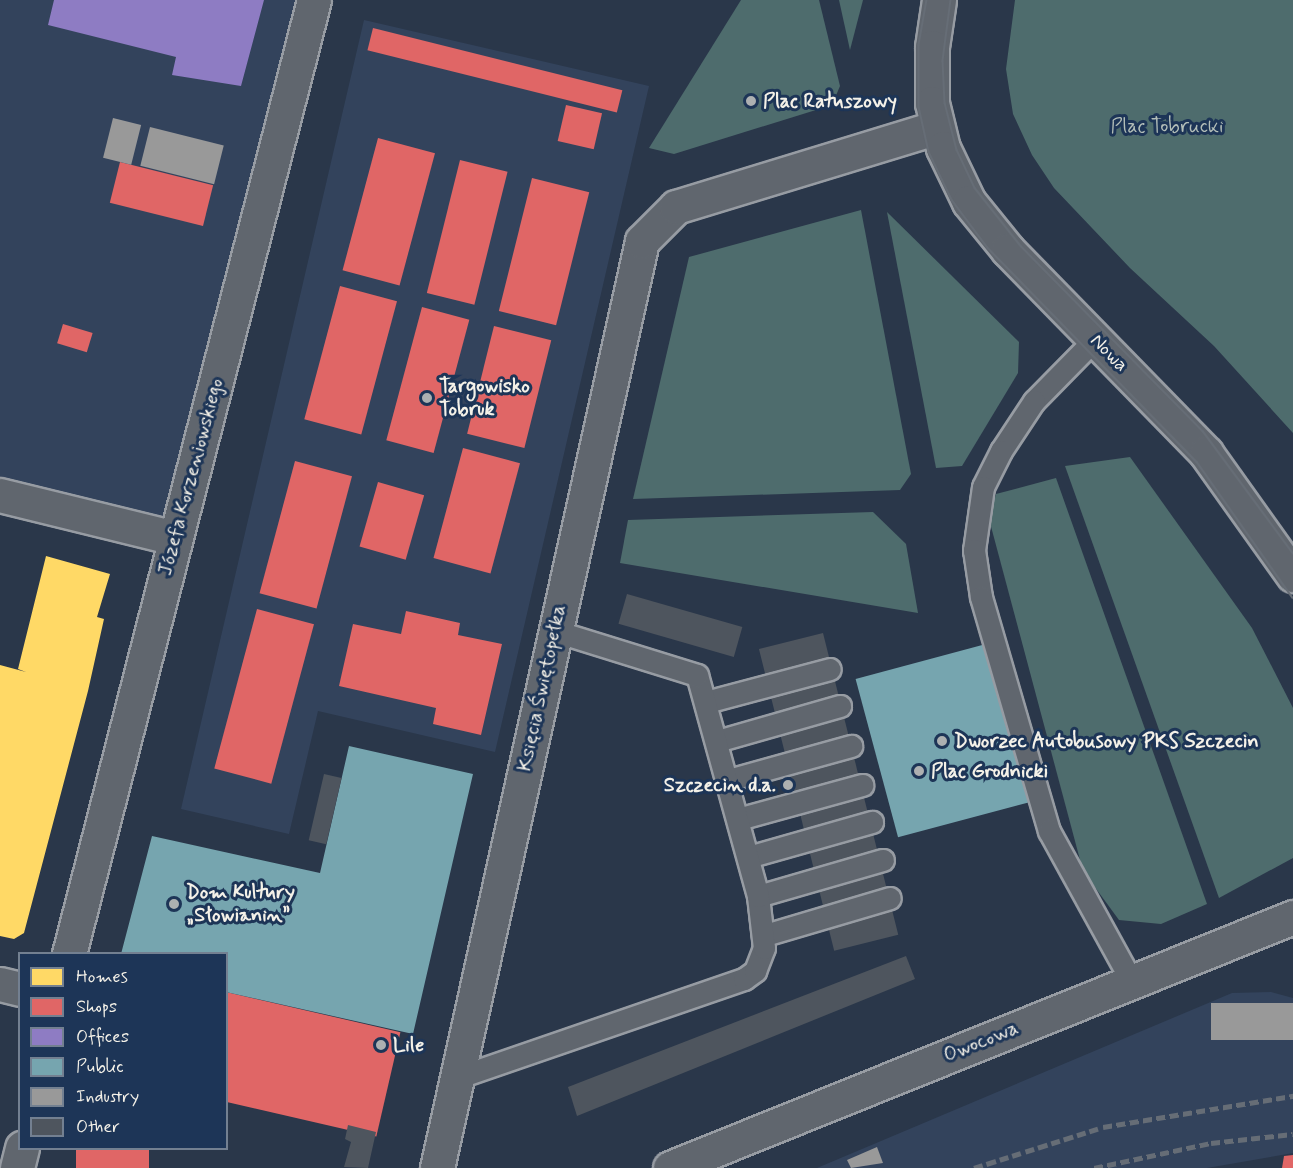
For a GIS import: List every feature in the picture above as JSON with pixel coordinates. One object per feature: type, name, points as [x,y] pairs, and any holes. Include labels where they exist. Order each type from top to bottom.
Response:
[{"type":"street","name":"Józefa Korzeniowskiego","points":[[70,952],[314,0]]},
{"type":"street","name":"Nowa","points":[[939,0],[930,72],[937,127],[955,176],[982,220],[1206,453],[1293,575]]},
{"type":"street","name":"Księcia Świętopełka","points":[[437,1168],[636,257],[662,216],[692,201],[937,127]]},
{"type":"street","points":[[0,495],[175,538]]},
{"type":"street","name":"Owocowa","points":[[670,1168],[1293,917]]},
{"type":"street","points":[[0,984],[18,989]]},
{"type":"street","points":[[17,1168],[22,1150]]},
{"type":"lane","points":[[1095,339],[1034,401],[1001,451],[983,487],[974,560],[1049,831],[1132,982]]},
{"type":"lane","points":[[456,1078],[744,979],[761,960],[765,935],[758,896],[728,780],[697,675],[555,631]]},
{"type":"lane","points":[[706,702],[830,669]]},
{"type":"lane","points":[[717,741],[840,706]]},
{"type":"lane","points":[[728,780],[851,746]]},
{"type":"lane","points":[[738,819],[862,785]]},
{"type":"lane","points":[[748,857],[872,822]]},
{"type":"lane","points":[[758,896],[883,860]]},
{"type":"lane","points":[[765,935],[890,898]]},
{"type":"shaded area","points":[[0,0],[300,0],[165,521],[0,479]]},
{"type":"shaded area","name":"Targowisko Tobruk","points":[[364,20],[649,86],[495,752],[318,711],[289,834],[181,809]]},
{"type":"shaded area","points":[[1271,992],[1293,998],[1293,1153],[1207,1168],[817,1168],[1232,993]]},
{"type":"green space","points":[[741,0],[819,0],[840,86],[832,105],[674,154],[649,148]]},
{"type":"green space","points":[[839,0],[863,0],[850,50]]},
{"type":"green space","name":"Plac Tobrucki","points":[[1015,0],[1293,0],[1293,433],[1214,346],[1130,268],[1054,188],[1032,155],[1013,114],[1006,69]]},
{"type":"green space","points":[[861,210],[911,474],[900,490],[633,499],[689,257]]},
{"type":"green space","points":[[887,212],[1019,342],[1018,373],[962,466],[936,468]]},
{"type":"green space","points":[[1130,457],[1252,628],[1293,708],[1293,858],[1219,898],[1065,466]]},
{"type":"green space","points":[[1056,478],[1207,904],[1161,924],[1119,920],[1083,871],[989,519],[996,494]]},
{"type":"green space","points":[[873,512],[906,544],[918,613],[620,563],[628,520]]},
{"type":"building: Homes","points":[[46,556],[110,574],[97,617],[104,619],[88,691],[24,933],[14,939],[0,936],[0,665],[26,672],[18,669]]},
{"type":"building: Shops","points":[[373,28],[622,90],[617,112],[367,50]]},
{"type":"building: Shops","points":[[566,105],[602,113],[594,149],[558,141]]},
{"type":"building: Shops","points":[[378,138],[435,153],[400,286],[343,270]]},
{"type":"building: Shops","points":[[460,160],[508,172],[474,305],[427,293]]},
{"type":"building: Shops","points":[[120,162],[213,185],[203,226],[110,203]]},
{"type":"building: Shops","points":[[532,178],[589,192],[556,325],[499,311]]},
{"type":"building: Shops","points":[[340,286],[397,301],[361,435],[304,419]]},
{"type":"building: Shops","points":[[422,307],[469,320],[434,453],[386,440]]},
{"type":"building: Shops","points":[[63,324],[93,333],[87,352],[57,343]]},
{"type":"building: Shops","points":[[494,326],[551,340],[524,448],[467,434]]},
{"type":"building: Shops","points":[[463,448],[520,463],[490,573],[433,558]]},
{"type":"building: Shops","points":[[295,461],[352,476],[317,609],[260,593]]},
{"type":"building: Shops","points":[[378,482],[424,495],[406,560],[360,546]]},
{"type":"building: Shops","points":[[257,609],[314,624],[271,784],[214,768]]},
{"type":"building: Shops","points":[[406,611],[460,623],[458,635],[502,644],[481,735],[433,724],[436,708],[339,686],[353,624],[401,634]]},
{"type":"building: Shops","points":[[228,992],[400,1032],[376,1137],[228,1102]]},
{"type":"building: Shops","points":[[76,1150],[149,1150],[149,1168],[76,1168]]},
{"type":"building: Shops","points":[[1293,1155],[1293,1168],[1282,1168],[1284,1156]]},
{"type":"building: Offices","points":[[54,0],[264,0],[241,86],[172,75],[176,57],[48,25]]},
{"type":"building: Public","name":"Dworzec Autobusowy PKS Szczecin","points":[[986,644],[1028,802],[898,837],[856,679]]},
{"type":"building: Public","points":[[349,746],[473,774],[413,1034],[228,992],[228,952],[122,952],[152,836],[320,873]]},
{"type":"building: Industry","points":[[113,118],[141,125],[131,165],[103,158]]},
{"type":"building: Industry","points":[[150,127],[224,145],[214,184],[140,166]]},
{"type":"building: Industry","points":[[1211,1003],[1293,1003],[1293,1040],[1211,1040]]},
{"type":"building: Industry","points":[[877,1147],[883,1163],[851,1168],[847,1160]]},
{"type":"building: Other","points":[[627,594],[742,627],[734,657],[618,624]]},
{"type":"building: Other","points":[[823,633],[898,935],[834,951],[759,649]]},
{"type":"building: Other","points":[[324,774],[342,778],[326,844],[309,840]]},
{"type":"building: Other","points":[[906,956],[915,979],[577,1116],[568,1087]]},
{"type":"building: Other","points":[[348,1125],[376,1132],[368,1168],[344,1167],[351,1142],[345,1139]]},
{"type":"tram line","points":[[927,0],[919,45],[919,107],[929,152],[952,200],[988,248],[1197,462],[1293,598]]},
{"type":"tram line","points":[[951,0],[943,61],[945,103],[957,150],[975,188],[1021,246],[1203,431],[1293,553]]},
{"type":"railway","points":[[974,1168],[1103,1127],[1293,1096]]},
{"type":"railway","points":[[1094,1168],[1211,1143],[1293,1134]]},
{"type":"place","name":"Plac Ratuszowy","points":[[751,101]]},
{"type":"place","name":"Targowisko Tobruk","points":[[427,398]]},
{"type":"place","name":"Dworzec Autobusowy PKS Szczecin","points":[[942,741]]},
{"type":"place","name":"Plac Grodnicki","points":[[919,771]]},
{"type":"place","name":"Szczecin d.a.","points":[[788,785]]},
{"type":"place","name":"Dom Kultury „Słowianin”","points":[[174,904]]},
{"type":"place","name":"Lile","points":[[381,1045]]}]
